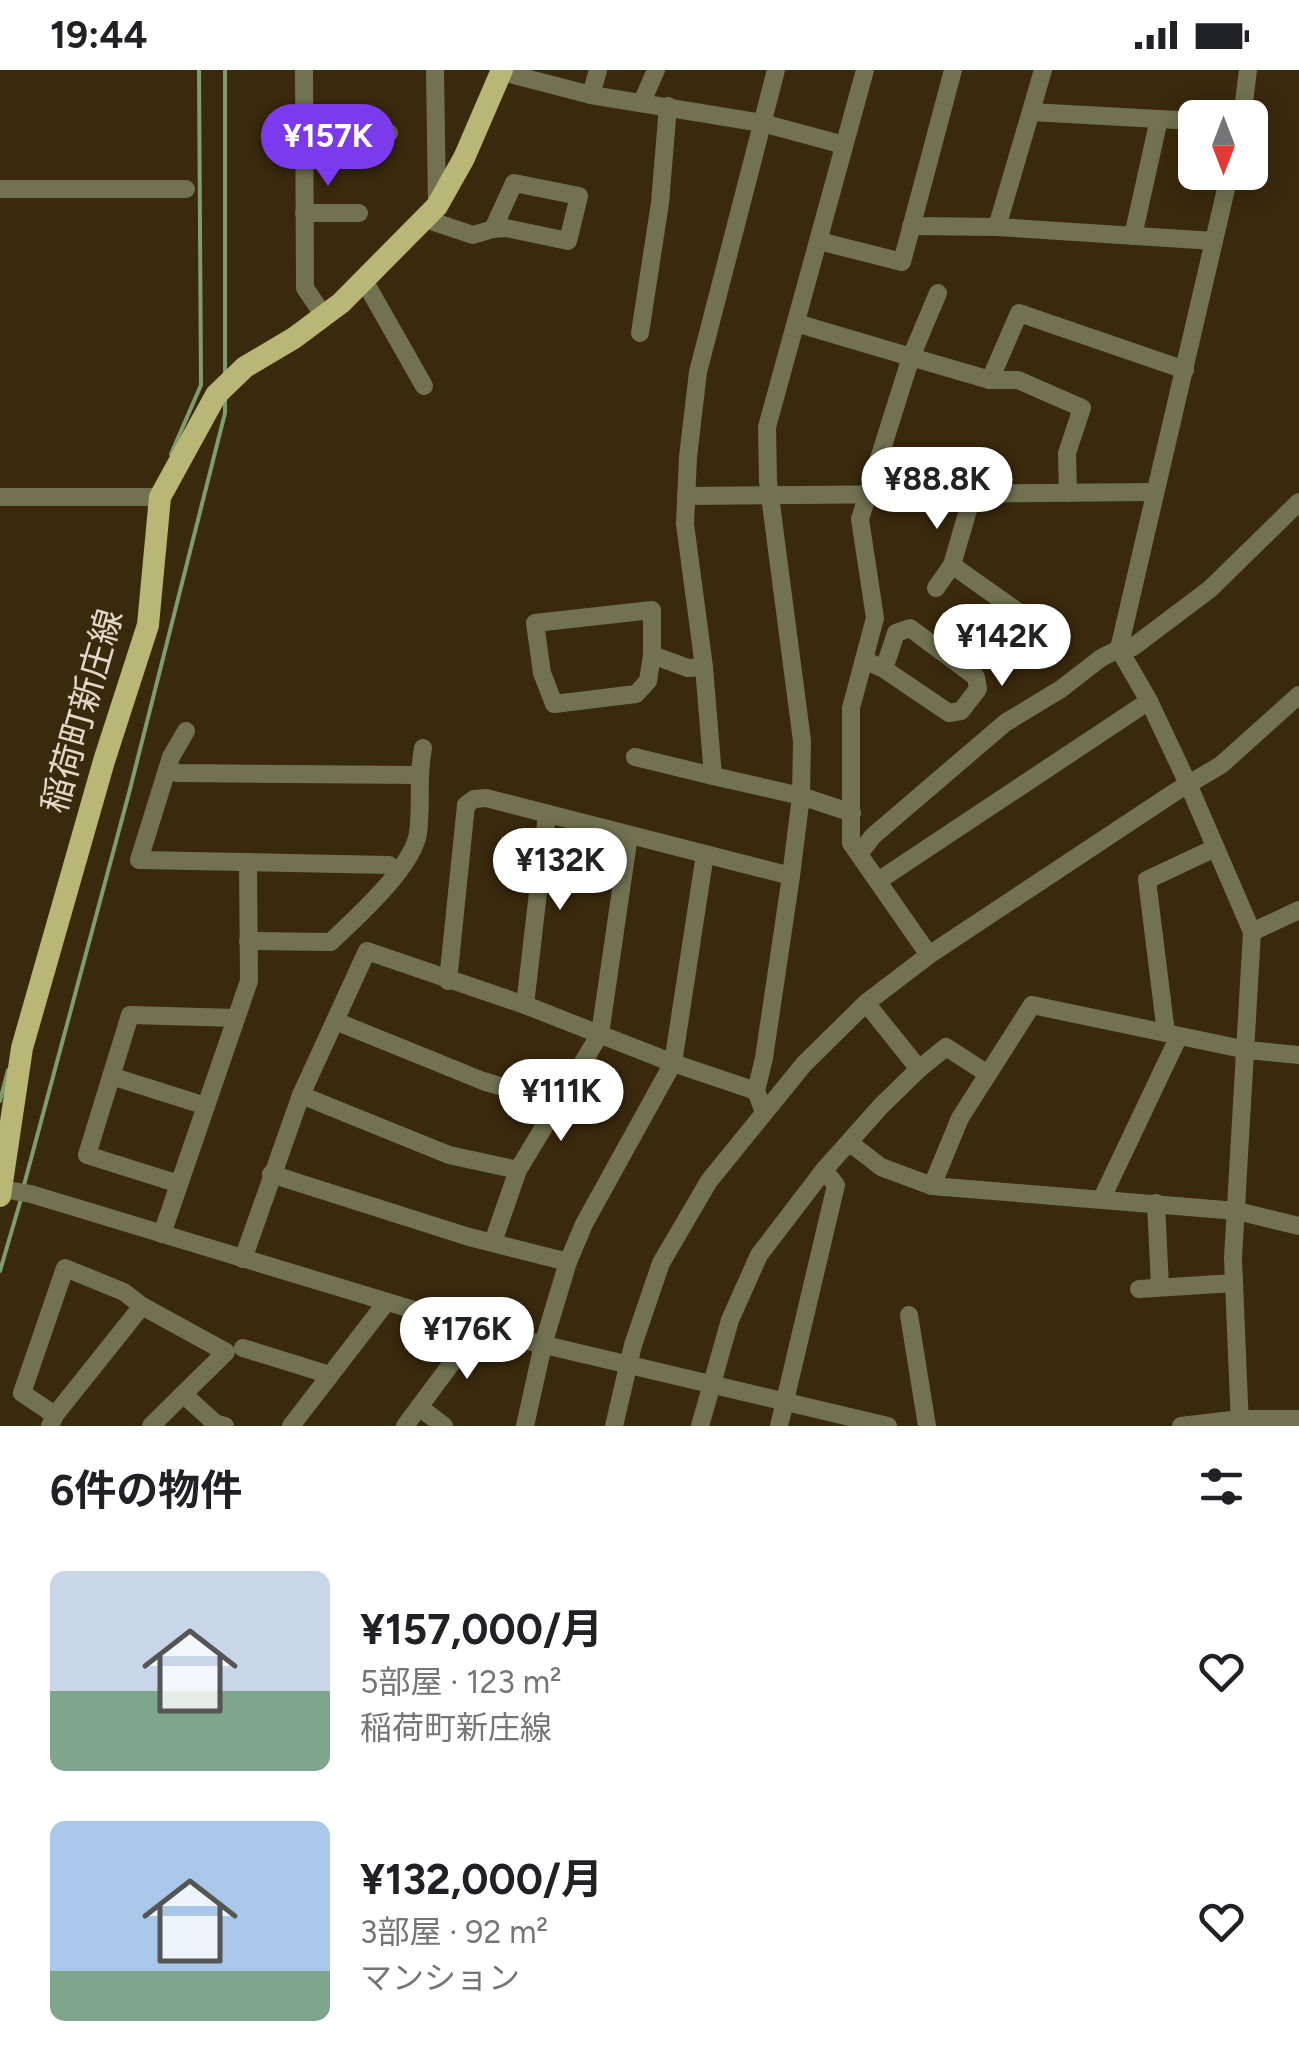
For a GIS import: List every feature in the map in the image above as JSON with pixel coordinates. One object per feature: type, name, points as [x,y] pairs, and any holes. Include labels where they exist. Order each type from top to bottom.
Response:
[{"type":"main road","name":"稲荷町新庄線","points":[[12,1192],[9,1119],[22,1048],[104,761],[148,625],[160,498],[216,395],[245,367],[324,316],[366,282],[431,212],[464,158],[502,71]]},
{"type":"street","points":[[304,70],[305,288],[324,316]]},
{"type":"street","points":[[435,70],[431,212],[473,235],[506,228],[568,241],[579,196],[514,183],[492,230]]},
{"type":"street","points":[[591,95],[598,70]]},
{"type":"street","points":[[642,102],[656,70]]},
{"type":"street","points":[[713,776],[686,496],[698,372],[776,70]]},
{"type":"street","points":[[764,1112],[756,1091],[791,876],[801,796],[802,742],[770,495],[767,427],[865,70]]},
{"type":"street","points":[[819,242],[902,262],[953,70]]},
{"type":"street","points":[[997,228],[1044,70]]},
{"type":"street","points":[[1244,100],[1248,70]]},
{"type":"street","points":[[502,71],[591,95],[762,123],[844,146]]},
{"type":"street","points":[[640,333],[660,203],[668,106]]},
{"type":"street","points":[[1031,112],[1178,120]]},
{"type":"street","points":[[1133,236],[1160,119]]},
{"type":"street","points":[[304,134],[389,134]]},
{"type":"street","points":[[0,189],[186,189]]},
{"type":"street","points":[[1226,190],[1119,648],[1149,700],[1252,932],[1234,1283],[1240,1422]]},
{"type":"street","points":[[304,214],[359,214]]},
{"type":"street","points":[[911,226],[1214,241]]},
{"type":"street","points":[[366,282],[424,386]]},
{"type":"street","points":[[929,955],[851,843],[851,708],[875,618],[860,519],[910,357],[938,293]]},
{"type":"street","points":[[990,380],[1019,313],[1186,370]]},
{"type":"street","points":[[796,323],[990,380],[1018,380],[1082,408],[1067,453],[1068,493]]},
{"type":"street","points":[[686,496],[1155,492]]},
{"type":"street","points":[[936,588],[952,565],[973,493]]},
{"type":"street","points":[[0,498],[160,498]]},
{"type":"street","points":[[859,854],[873,836],[1005,723],[1061,689],[1100,658],[1119,648],[1133,647],[1210,589],[1299,502]]},
{"type":"street","points":[[952,565],[1031,622]]},
{"type":"street","points":[[652,610],[652,655],[648,680],[636,694],[554,704],[542,673],[534,623],[652,610]]},
{"type":"street","points":[[864,660],[949,713],[961,710],[978,689],[976,677],[910,628],[896,633],[884,669]]},
{"type":"street","points":[[652,655],[688,668],[704,667]]},
{"type":"street","points":[[614,1426],[628,1363],[661,1262],[708,1182],[804,1064],[866,1004],[929,955],[1221,765],[1299,695]]},
{"type":"street","points":[[878,881],[1149,700]]},
{"type":"street","points":[[186,731],[167,770],[139,860],[389,865],[396,872]]},
{"type":"street","points":[[248,941],[331,942],[338,936],[396,872],[418,836],[417,775],[424,748]]},
{"type":"street","points":[[635,757],[852,812]]},
{"type":"street","points":[[167,770],[417,775]]},
{"type":"street","points":[[448,980],[466,804],[474,798],[791,876]]},
{"type":"street","points":[[525,1005],[547,814]]},
{"type":"street","points":[[493,1242],[518,1170],[600,1034],[630,835]]},
{"type":"street","points":[[1102,1198],[1172,1034],[1147,880],[1216,848]]},
{"type":"street","points":[[525,1426],[543,1345],[568,1262],[584,1224],[672,1063],[706,854]]},
{"type":"street","points":[[162,1234],[249,981],[248,862]]},
{"type":"street","points":[[1252,932],[1299,910]]},
{"type":"street","points":[[338,936],[346,944],[756,1091]]},
{"type":"street","points":[[243,1259],[301,1095],[367,951]]},
{"type":"street","points":[[866,1004],[919,1069]]},
{"type":"street","points":[[932,1186],[960,1118],[1032,1005],[1247,1050],[1299,1055]]},
{"type":"street","points":[[180,1184],[87,1155],[130,1015],[236,1018]]},
{"type":"street","points":[[334,1021],[483,1081],[558,1102]]},
{"type":"street","points":[[700,1426],[730,1320],[759,1255],[824,1170],[881,1106],[946,1047],[988,1074]]},
{"type":"street","points":[[111,1076],[206,1106]]},
{"type":"street","points":[[301,1095],[449,1155],[518,1170]]},
{"type":"street","points":[[850,1143],[881,1167],[932,1186],[1236,1211],[1299,1226]]},
{"type":"street","points":[[779,1426],[836,1184],[824,1170]]},
{"type":"street","points":[[271,1174],[469,1237],[568,1262]]},
{"type":"street","points":[[12,1192],[477,1329],[786,1400],[844,1420],[888,1426]]},
{"type":"street","points":[[1156,1203],[1160,1287]]},
{"type":"street","points":[[142,1306],[52,1420],[22,1393],[65,1268],[124,1292],[226,1352],[151,1426]]},
{"type":"street","points":[[1139,1288],[1234,1283]]},
{"type":"street","points":[[292,1426],[385,1304]]},
{"type":"street","points":[[909,1315],[927,1426]]},
{"type":"street","points":[[405,1426],[477,1329]]},
{"type":"street","points":[[243,1348],[330,1375]]},
{"type":"street","points":[[183,1394],[214,1423],[225,1426]]},
{"type":"street","points":[[420,1407],[444,1426]]},
{"type":"street","points":[[1181,1426],[1299,1419]]},
{"type":"waterway","points":[[171,454],[201,385],[199,70]]},
{"type":"waterway","points":[[225,70],[225,375]]},
{"type":"waterway","points":[[24,1185],[129,793],[225,413],[225,400]]},
{"type":"waterway","points":[[0,1101],[8,1070]]},
{"type":"waterway","points":[[0,1271],[21,1199]]}]
